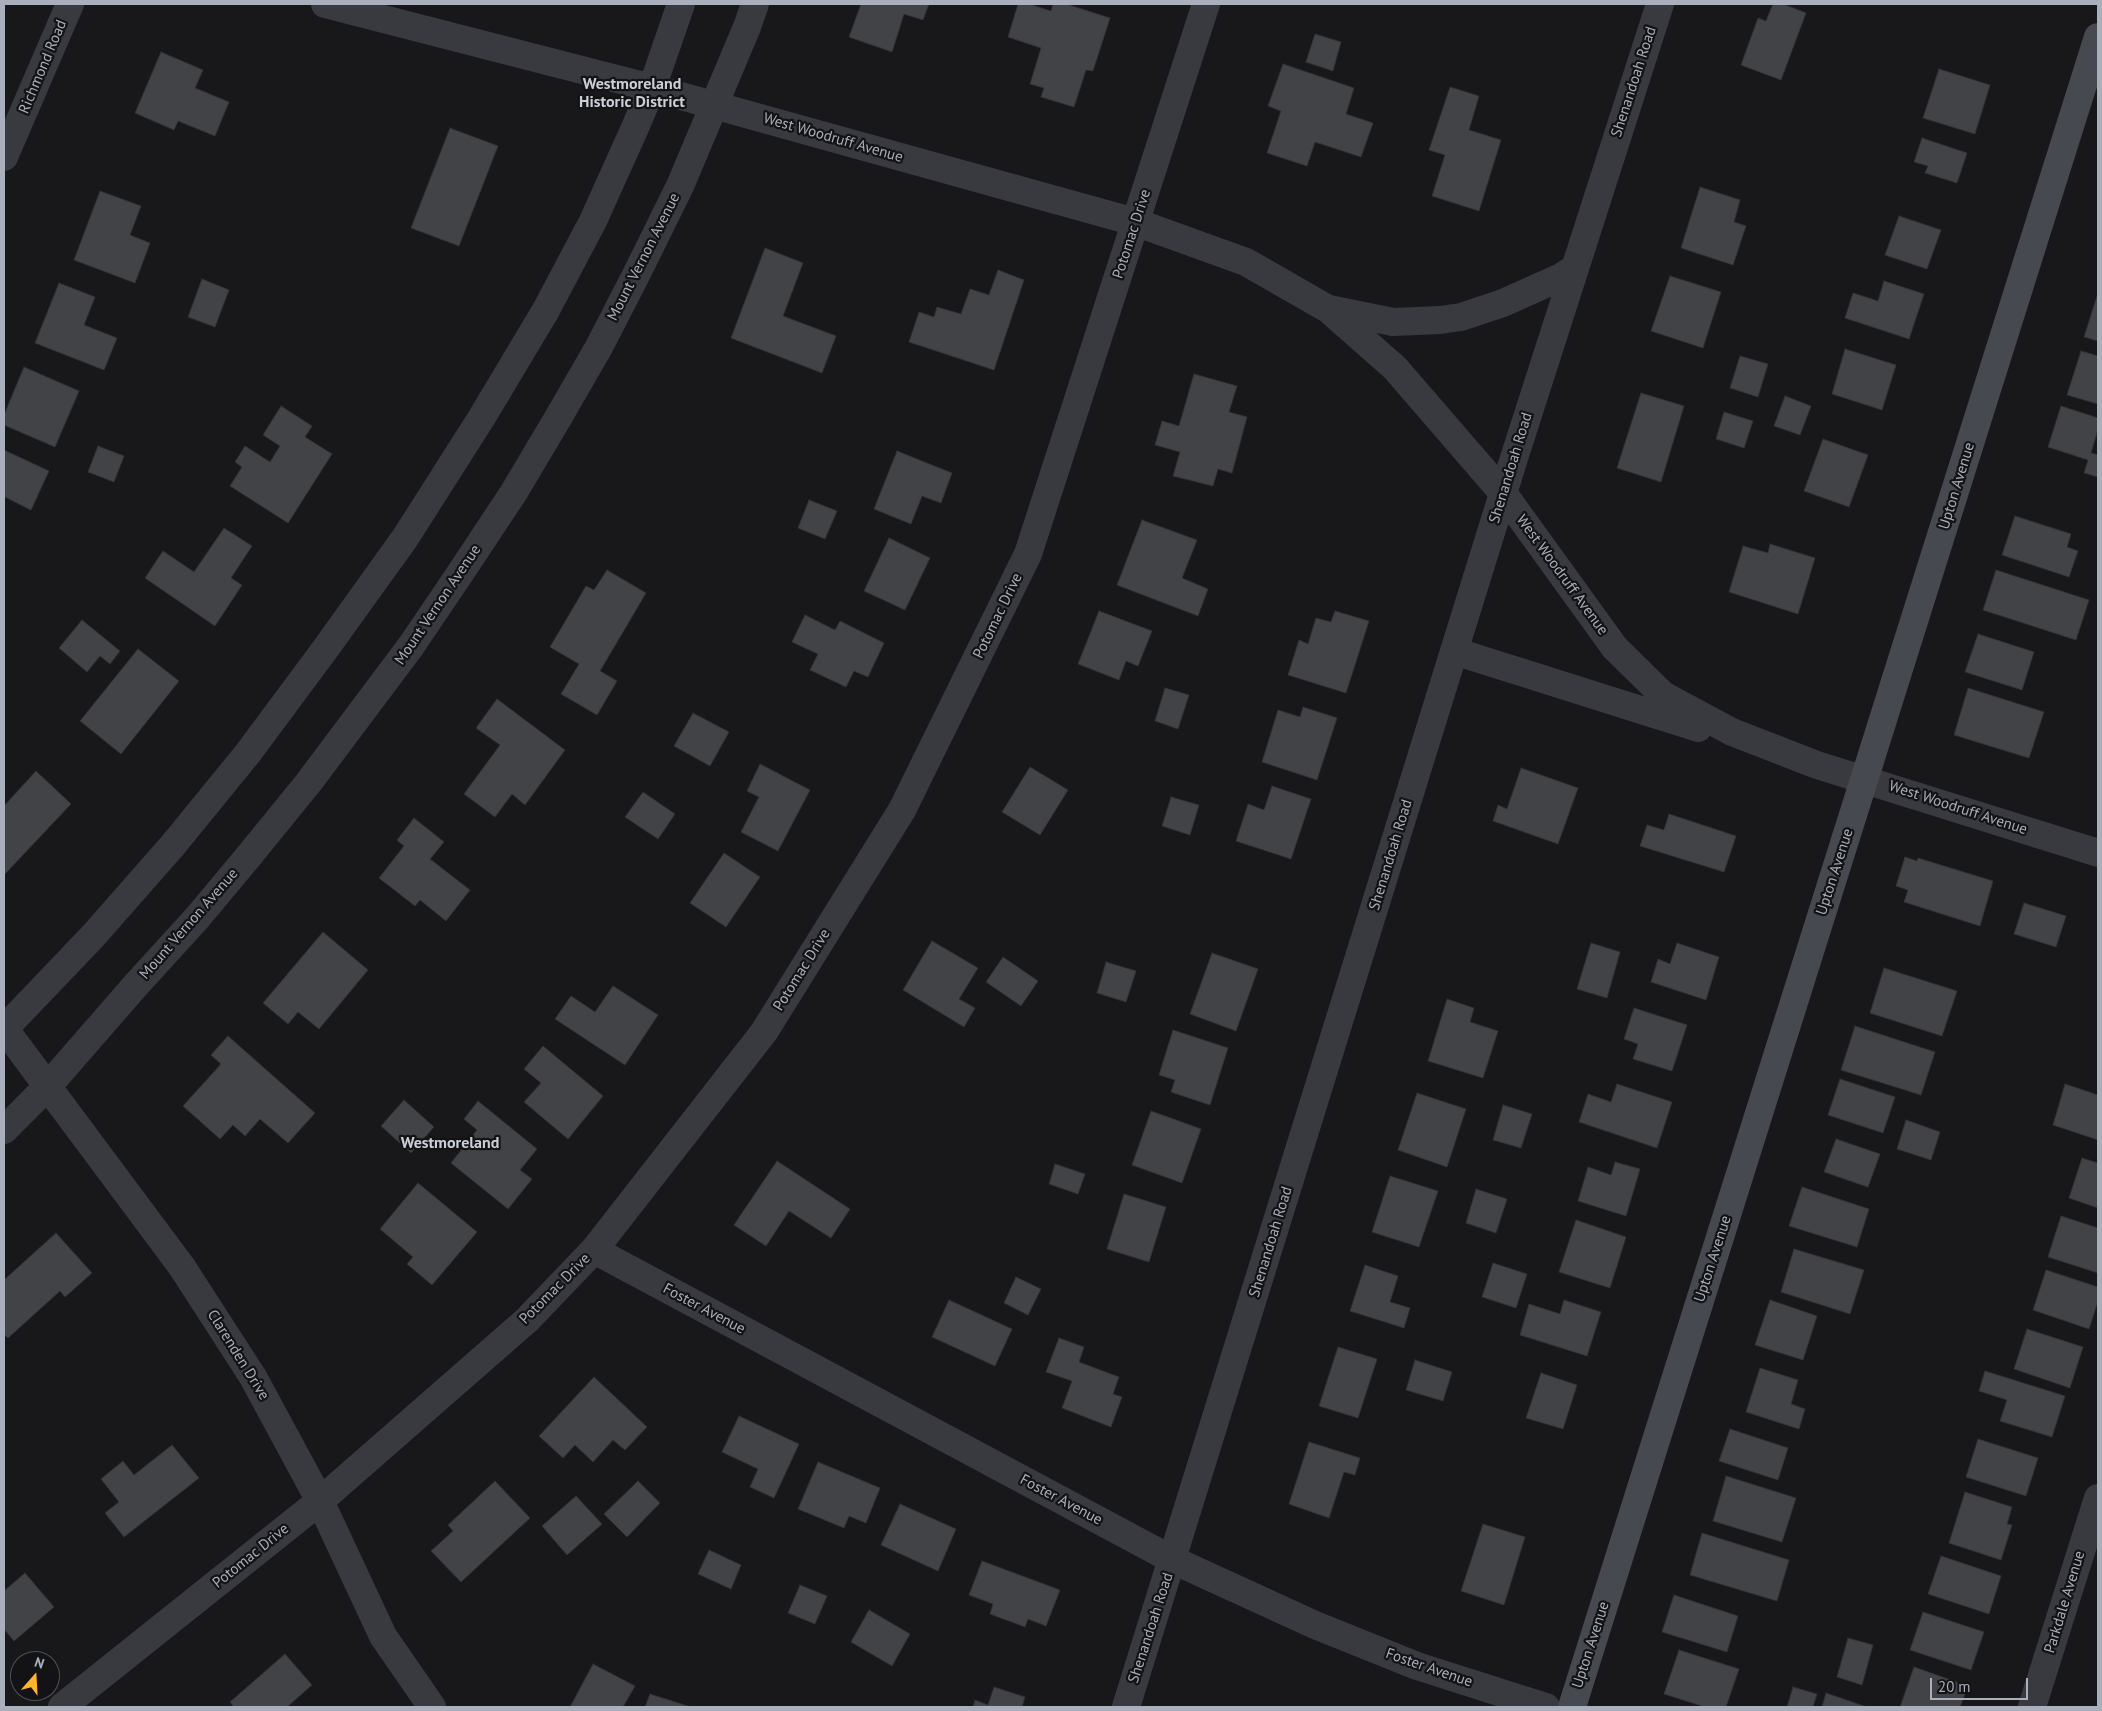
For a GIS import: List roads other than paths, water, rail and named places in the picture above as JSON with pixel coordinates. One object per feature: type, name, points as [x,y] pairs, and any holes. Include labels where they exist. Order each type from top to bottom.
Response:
[{"type":"street","name":"Richmond Road","points":[[4,158],[70,4]]},
{"type":"street","name":"West Woodruff Avenue","points":[[326,4],[652,88],[1135,222],[1246,262],[1328,309],[1395,368],[1503,493],[1615,648],[1663,695],[1732,732],[1817,765]]},
{"type":"street","points":[[4,1028],[93,936],[179,838],[248,753],[405,538],[482,417],[546,310],[593,221],[652,88],[681,4]]},
{"type":"street","name":"Mount Vernon Avenue","points":[[4,1130],[48,1086],[222,888],[309,782],[416,638],[514,492],[594,354],[680,186],[715,105],[754,4]]},
{"type":"street","name":"Potomac Drive","points":[[62,1707],[320,1500],[527,1320],[594,1250],[764,1032],[902,810],[1028,554],[1206,4]]},
{"type":"street","name":"Shenandoah Road","points":[[1126,1707],[1503,493],[1660,4]]},
{"type":"street","name":"Upton Avenue","points":[[1572,1707],[2098,38]]},
{"type":"street","name":"West Woodruff Avenue","points":[[1328,309],[1393,322],[1461,317],[1503,303],[1561,277],[1574,269]]},
{"type":"street","name":"West Woodruff Avenue","points":[[1454,652],[2098,853]]},
{"type":"street","name":"Clarenden Drive","points":[[4,1028],[187,1275],[253,1377],[320,1500],[383,1636],[432,1707]]},
{"type":"street","name":"Foster Avenue","points":[[594,1250],[1172,1560],[1315,1625],[1417,1666],[1546,1707]]},
{"type":"street","name":"Parkdale Avenue","points":[[2032,1707],[2098,1498]]},
{"type":"district","name":"Westmoreland Historic District","points":[[632,93]]},
{"type":"district","name":"Westmoreland","points":[[450,1143]]}]
